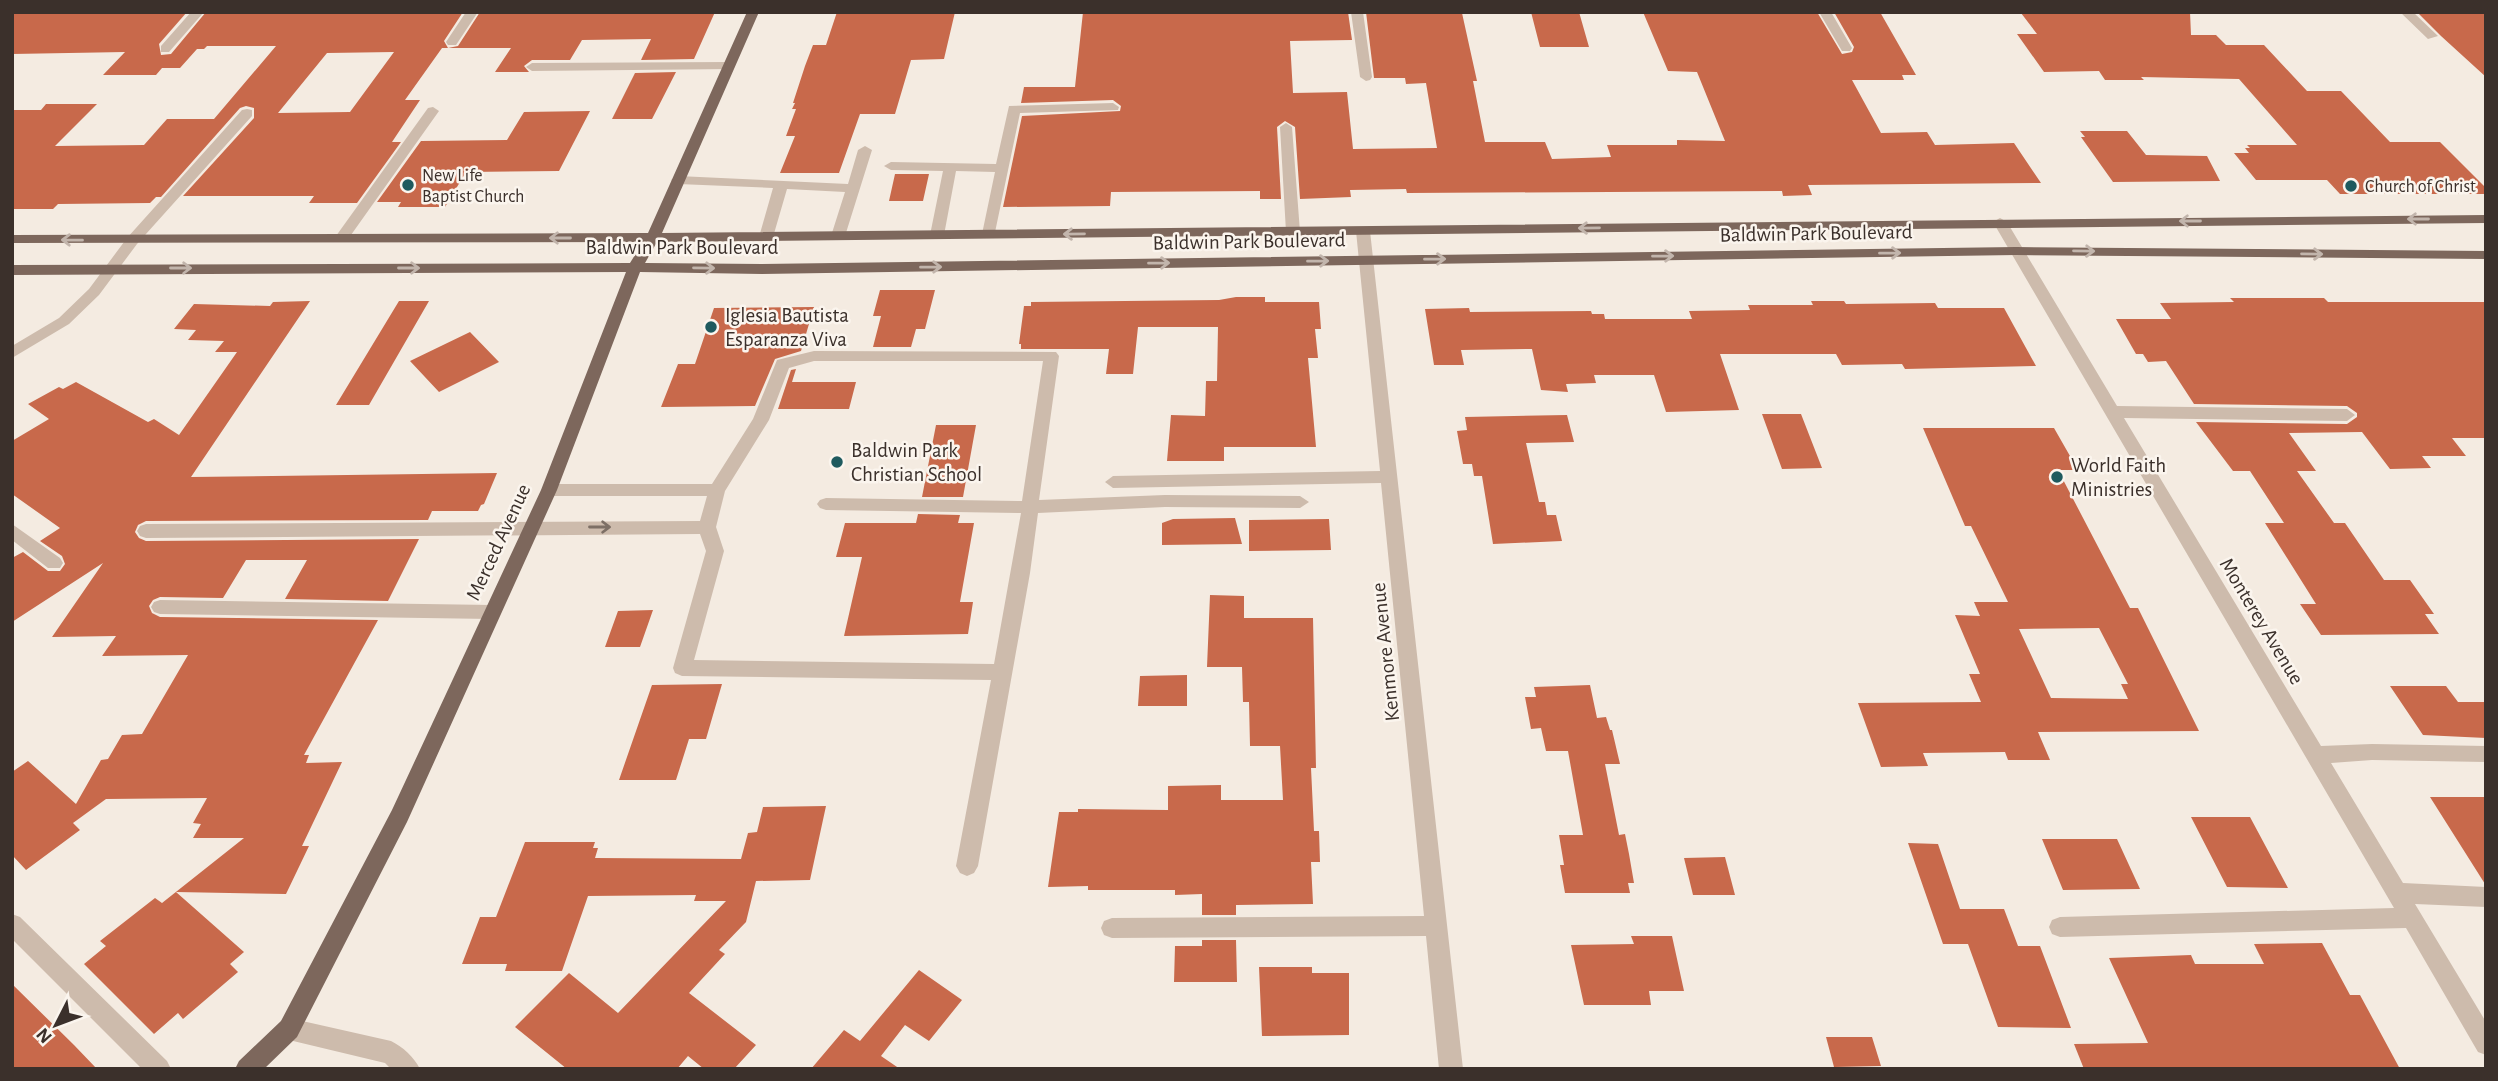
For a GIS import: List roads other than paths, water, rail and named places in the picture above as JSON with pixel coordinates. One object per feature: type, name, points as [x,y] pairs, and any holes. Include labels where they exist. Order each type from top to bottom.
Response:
[{"type":"main road","name":"Merced Avenue","points":[[247,1069],[289,1029],[400,816],[550,490],[635,267],[653,237],[753,12]]},
{"type":"main road","name":"Baldwin Park Boulevard","points":[[12,239],[132,241],[838,236],[2486,219]]},
{"type":"main road","name":"Baldwin Park Boulevard","points":[[12,271],[113,268],[762,269],[2016,251],[2486,255]]},
{"type":"street","points":[[165,49],[198,12]]},
{"type":"street","points":[[452,42],[472,12]]},
{"type":"street","points":[[1357,12],[1366,77]]},
{"type":"street","points":[[1825,12],[1846,48]]},
{"type":"street","points":[[2406,12],[2432,36]]},
{"type":"street","points":[[532,67],[729,66]]},
{"type":"street","points":[[989,234],[1014,109],[1113,107]]},
{"type":"street","points":[[341,239],[433,111]]},
{"type":"street","points":[[12,353],[64,321],[247,113]]},
{"type":"street","points":[[1286,127],[1293,232]]},
{"type":"street","points":[[838,236],[865,150]]},
{"type":"street","points":[[891,166],[1002,168]]},
{"type":"street","points":[[937,235],[950,167]]},
{"type":"street","points":[[678,180],[853,188]]},
{"type":"street","points":[[766,236],[781,185]]},
{"type":"street","name":"Monterey Avenue","points":[[2000,222],[2486,1044]]},
{"type":"street","name":"Kenmore Avenue","points":[[1363,231],[1451,1069]]},
{"type":"street","points":[[967,866],[1021,573],[1051,356],[814,356],[783,363],[761,420],[717,490],[707,527],[715,551],[682,668],[1002,672]]},
{"type":"street","points":[[2111,412],[2347,415]]},
{"type":"street","points":[[1113,482],[1389,477]]},
{"type":"street","points":[[550,490],[717,490]]},
{"type":"street","points":[[826,504],[1030,507],[1165,501],[1300,502]]},
{"type":"street","points":[[146,531],[707,527]]},
{"type":"street","points":[[12,530],[54,563]]},
{"type":"street","points":[[160,607],[492,612]]},
{"type":"street","points":[[2315,755],[2372,752],[2486,754]]},
{"type":"street","points":[[2397,892],[2486,897]]},
{"type":"street","points":[[2060,926],[2411,918]]},
{"type":"street","points":[[12,924],[159,1069]]},
{"type":"street","points":[[1112,928],[1436,926]]},
{"type":"street","points":[[289,1029],[391,1053],[408,1069]]},
{"type":"place","name":"New Life Baptist Church","points":[[408,185]]},
{"type":"place","name":"Church of Christ","points":[[2351,186]]},
{"type":"place","name":"Iglesia Bautista Esparanza Viva","points":[[711,327]]},
{"type":"place","name":"Baldwin Park Christian School","points":[[837,462]]},
{"type":"place","name":"World Faith Ministries","points":[[2057,477]]}]
